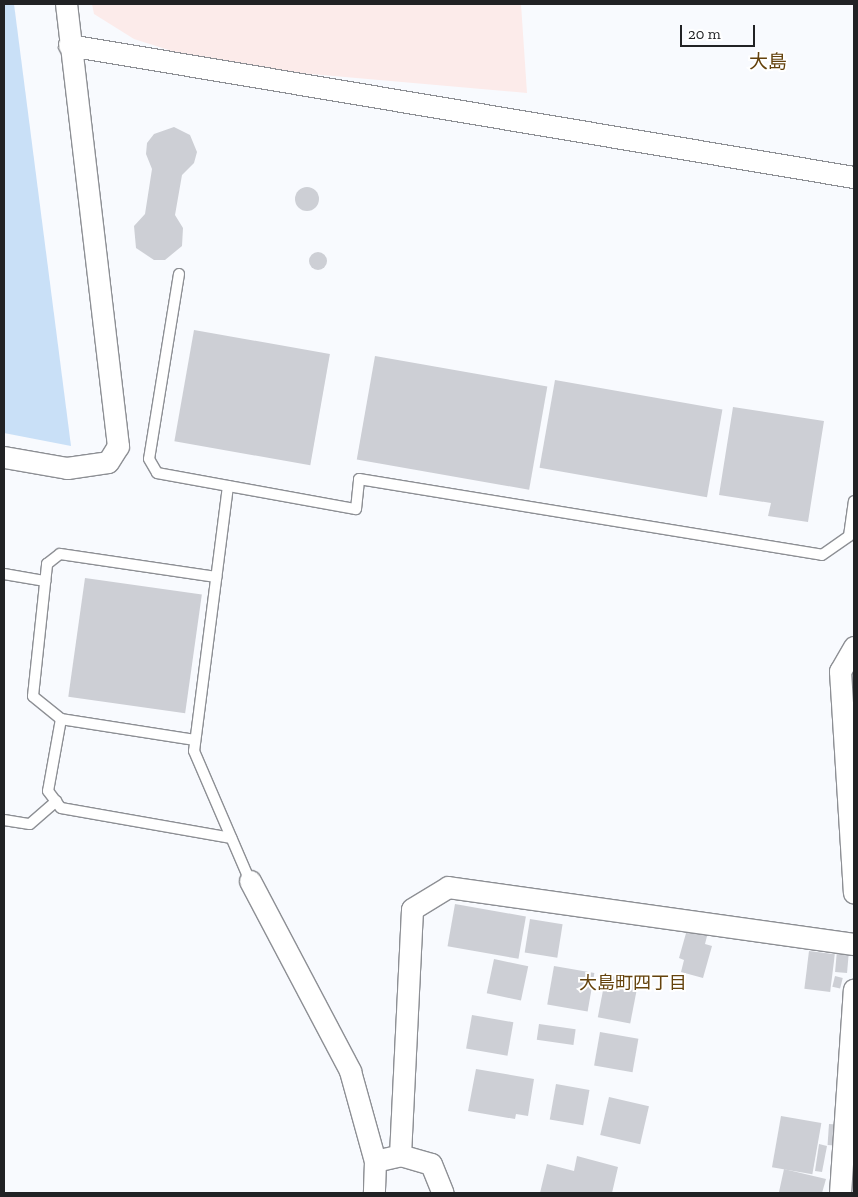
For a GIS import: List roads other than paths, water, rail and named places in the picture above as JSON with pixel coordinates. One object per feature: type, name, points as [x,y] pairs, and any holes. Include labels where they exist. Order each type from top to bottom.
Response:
[{"type":"street","points":[[4,457],[67,468],[108,462],[118,446],[69,45],[66,4]]},
{"type":"street","points":[[69,45],[854,177]]},
{"type":"street","points":[[854,647],[840,671],[854,893]]},
{"type":"street","points":[[250,881],[350,1071],[375,1161],[374,1193]]},
{"type":"street","points":[[400,1155],[412,909],[448,887],[854,944]]},
{"type":"street","points":[[840,1193],[854,989]]},
{"type":"street","points":[[375,1161],[400,1155],[431,1164],[443,1193]]},
{"type":"lane","points":[[179,274],[148,459],[157,473],[356,508],[359,479],[822,556],[849,536],[854,501]]},
{"type":"lane","points":[[228,486],[194,751],[250,881]]},
{"type":"lane","points":[[195,740],[61,719],[33,696],[47,564],[60,554],[216,577]]},
{"type":"lane","points":[[4,574],[46,582]]},
{"type":"lane","points":[[61,719],[48,772],[48,792],[61,808],[232,838]]},
{"type":"lane","points":[[4,820],[30,824],[56,801]]},
{"type":"water","points":[[4,4],[14,4],[71,446],[4,433]]},
{"type":"district","name":"大島","points":[[768,62]]},
{"type":"district","name":"大島町四丁目","points":[[633,983]]}]
